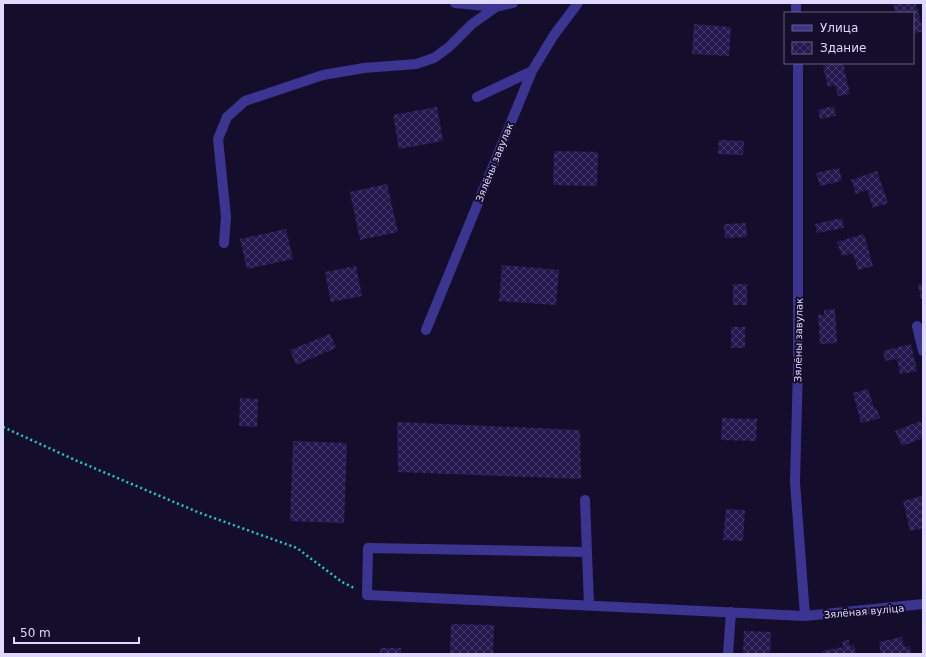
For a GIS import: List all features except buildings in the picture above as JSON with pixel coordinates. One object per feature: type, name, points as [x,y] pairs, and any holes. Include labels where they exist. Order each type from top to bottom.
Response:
[{"type":"street","points":[[455,3],[496,7],[513,3]]},
{"type":"street","name":"Зялёны завулак","points":[[426,330],[532,71],[554,34],[578,3]]},
{"type":"street","points":[[224,243],[226,217],[218,139],[227,117],[245,101],[323,75],[364,68],[416,64],[434,58],[449,47],[472,24],[496,7]]},
{"type":"street","name":"Зялёны завулак","points":[[798,64],[798,358],[795,482],[804,616]]},
{"type":"street","points":[[478,97],[532,71]]},
{"type":"street","points":[[917,326],[923,351]]},
{"type":"street","points":[[585,500],[589,605]]},
{"type":"street","points":[[367,595],[368,548],[586,552]]},
{"type":"street","name":"Зялёная вуліца","points":[[367,595],[804,616],[923,604]]},
{"type":"street","points":[[728,654],[731,612]]},
{"type":"path","points":[[3,427],[75,460],[192,510],[297,548],[342,582],[367,595]]}]
